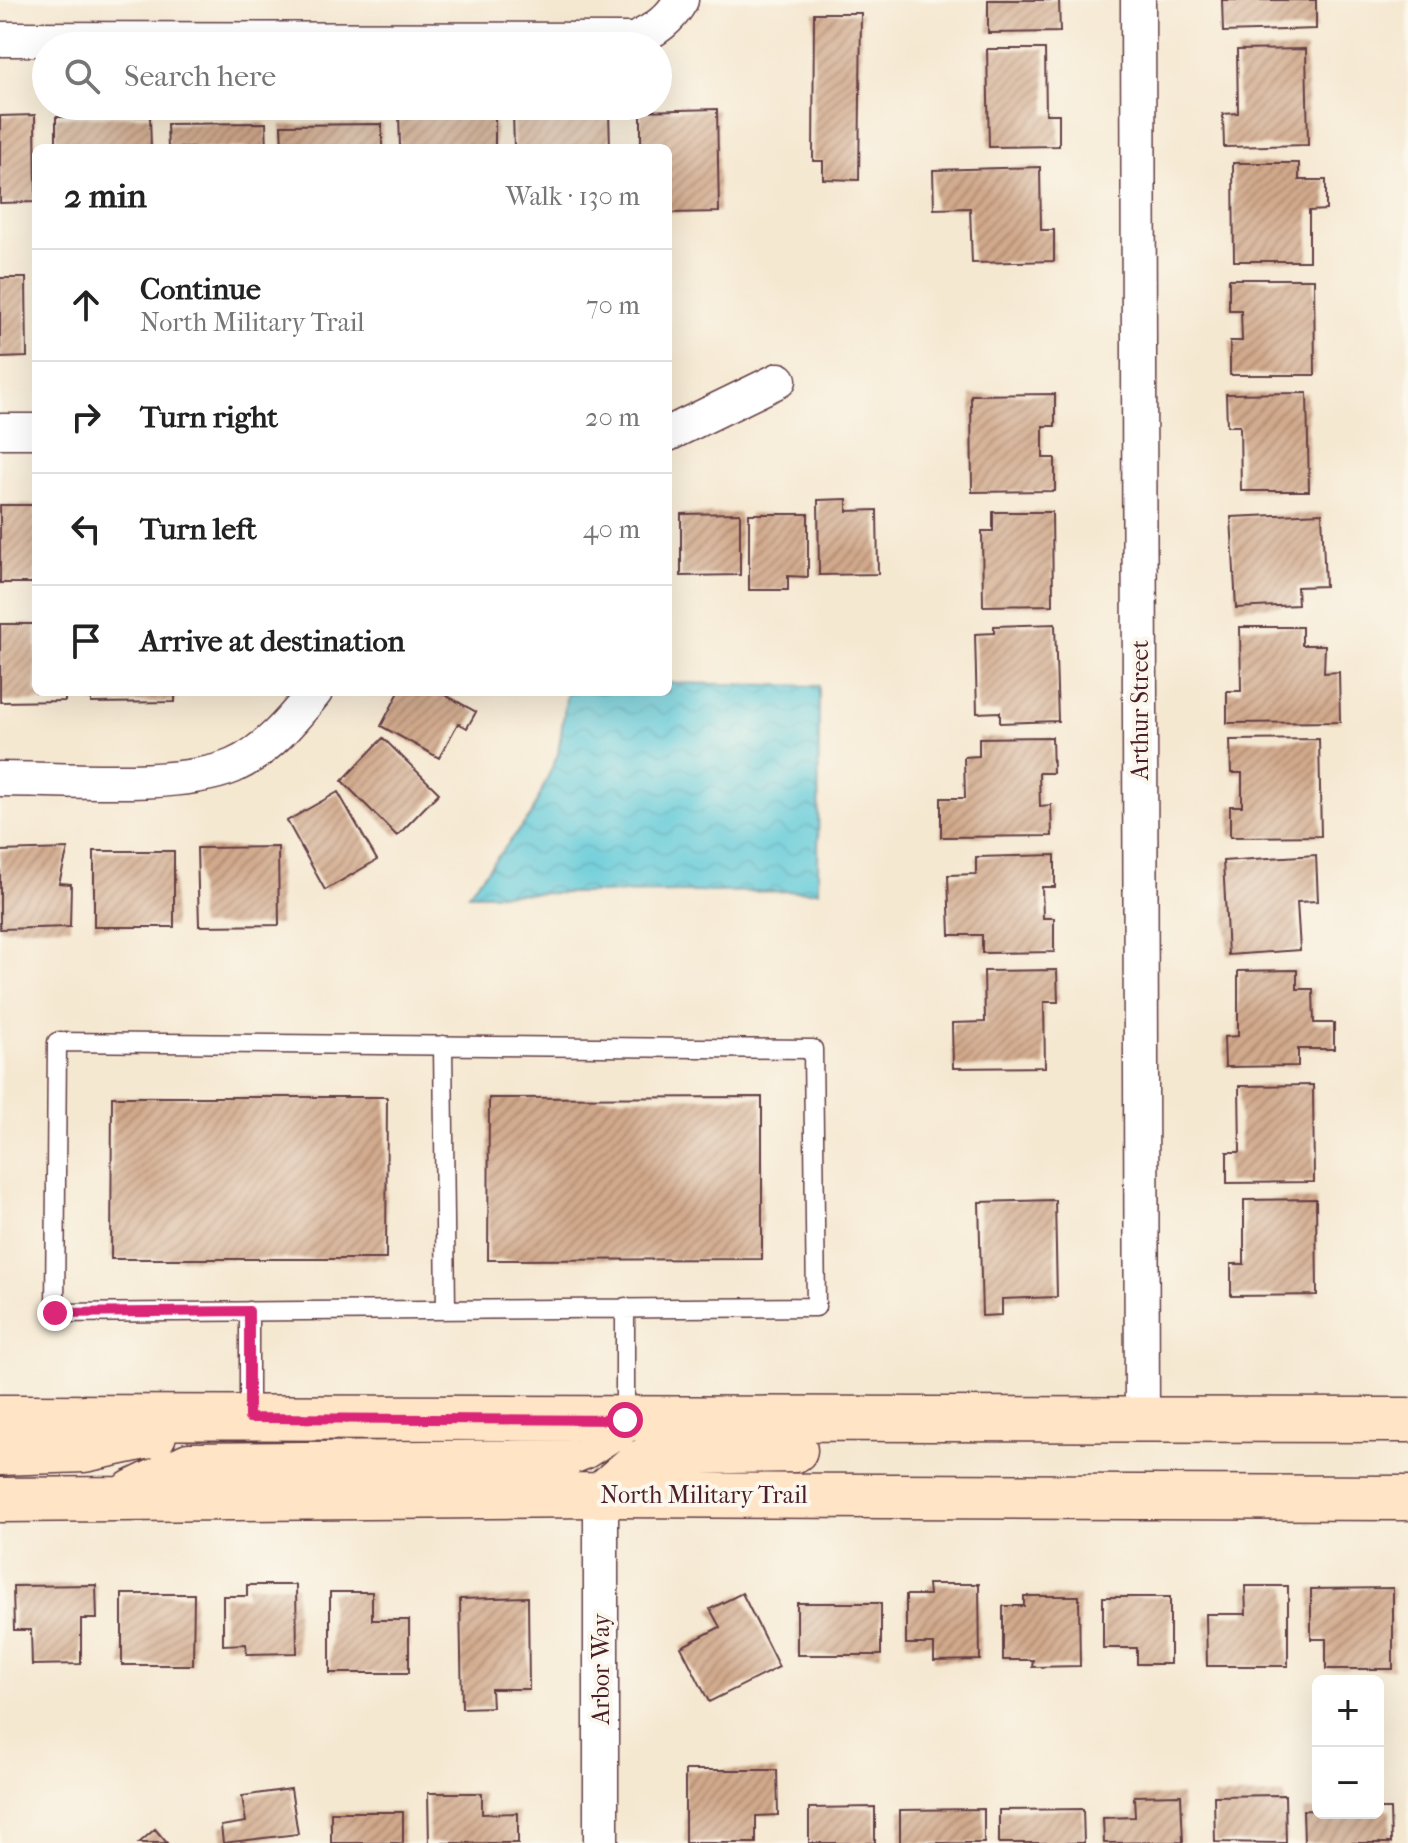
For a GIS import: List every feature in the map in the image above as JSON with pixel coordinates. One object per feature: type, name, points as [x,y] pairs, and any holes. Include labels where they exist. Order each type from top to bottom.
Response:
[{"type":"main road","points":[[0,1417],[1408,1420]]},
{"type":"main road","points":[[0,1453],[97,1448],[229,1418]]},
{"type":"main road","points":[[124,1497],[189,1465],[547,1462],[583,1447],[625,1420]]},
{"type":"main road","points":[[601,1495],[638,1463],[673,1452],[957,1450],[1009,1420]]},
{"type":"main road","name":"North Military Trail","points":[[0,1500],[601,1495],[1408,1498]]},
{"type":"street","points":[[650,32],[674,13],[681,0]]},
{"type":"street","name":"Arthur Street","points":[[1138,0],[1142,1421]]},
{"type":"street","points":[[0,39],[32,39]]},
{"type":"street","points":[[672,432],[779,380]]},
{"type":"street","points":[[0,431],[32,431]]},
{"type":"street","points":[[0,779],[188,778],[235,765],[285,729],[312,696]]},
{"type":"street","name":"Arbor Way","points":[[601,1495],[601,1843]]},
{"type":"lane","points":[[57,1042],[443,1045],[813,1049],[816,1307],[55,1313],[57,1042]]},
{"type":"lane","points":[[443,1045],[446,1309]]},
{"type":"lane","points":[[625,1307],[625,1420]]},
{"type":"lane","points":[[229,1418],[249,1311]]},
{"type":"water","points":[[672,683],[819,686],[818,891],[468,894],[531,815],[558,754],[566,696],[672,696]]},
{"type":"building","points":[[988,0],[1059,0],[1060,32],[988,33]]},
{"type":"building","points":[[1222,0],[1316,0],[1316,29],[1223,32]]},
{"type":"building","points":[[814,13],[861,13],[859,180],[823,179],[823,161],[813,161]]},
{"type":"building","points":[[987,49],[1045,49],[1046,114],[1059,114],[1059,146],[989,147]]},
{"type":"building","points":[[1306,49],[1308,145],[1224,147],[1223,114],[1238,113],[1237,50]]},
{"type":"building","points":[[717,109],[719,212],[672,213],[672,144],[641,144],[641,120],[672,120],[672,110]]},
{"type":"building","points":[[32,115],[32,120],[35,120],[32,202],[0,203],[0,116]]},
{"type":"building","points":[[56,120],[150,120],[151,144],[56,144]]},
{"type":"building","points":[[399,120],[495,120],[495,144],[400,144]]},
{"type":"building","points":[[513,120],[609,120],[610,144],[514,144]]},
{"type":"building","points":[[266,123],[267,144],[168,144],[167,124]]},
{"type":"building","points":[[382,124],[382,144],[282,144],[281,125]]},
{"type":"building","points":[[1233,163],[1299,163],[1299,180],[1326,180],[1326,210],[1309,211],[1309,261],[1234,261]]},
{"type":"building","points":[[1040,167],[1041,230],[1054,230],[1054,261],[972,263],[970,208],[934,209],[933,170]]},
{"type":"building","points":[[0,278],[26,278],[27,357],[0,358]]},
{"type":"building","points":[[1229,279],[1314,279],[1315,375],[1230,375],[1230,341],[1242,341],[1241,310],[1229,310]]},
{"type":"building","points":[[1307,393],[1309,491],[1241,491],[1240,426],[1227,426],[1226,394]]},
{"type":"building","points":[[1055,394],[1055,426],[1043,426],[1043,458],[1055,458],[1055,491],[972,492],[971,395]]},
{"type":"building","points":[[847,499],[847,511],[877,510],[878,574],[819,575],[818,500]]},
{"type":"building","points":[[0,505],[32,505],[32,583],[0,583]]},
{"type":"building","points":[[993,512],[1052,512],[1053,605],[983,606],[982,531],[993,531]]},
{"type":"building","points":[[740,513],[740,575],[681,576],[681,514]]},
{"type":"building","points":[[1322,513],[1325,586],[1297,587],[1298,605],[1236,608],[1231,517]]},
{"type":"building","points":[[749,514],[808,514],[808,577],[788,576],[788,590],[749,590]]},
{"type":"building","points":[[0,624],[32,624],[32,696],[65,696],[65,701],[0,702]]},
{"type":"building","points":[[1055,624],[1058,721],[1000,723],[1000,712],[977,713],[975,634],[994,633],[994,626]]},
{"type":"building","points":[[1240,627],[1302,627],[1302,645],[1325,645],[1324,673],[1339,672],[1340,722],[1227,723],[1227,691],[1241,691]]},
{"type":"building","points":[[91,696],[175,696],[175,702],[91,703]]},
{"type":"building","points":[[397,696],[447,696],[476,712],[467,728],[458,723],[439,758],[381,726]]},
{"type":"building","points":[[1052,737],[1053,773],[1039,773],[1040,806],[1051,805],[1052,836],[941,837],[941,798],[965,798],[964,757],[979,756],[979,738]]},
{"type":"building","points":[[383,738],[439,793],[397,836],[342,781]]},
{"type":"building","points":[[1319,739],[1321,836],[1230,837],[1230,806],[1242,806],[1242,773],[1231,773],[1230,740]]},
{"type":"building","points":[[338,792],[377,860],[325,890],[287,821]]},
{"type":"building","points":[[278,847],[279,925],[199,926],[197,848]]},
{"type":"building","points":[[68,849],[59,883],[71,884],[70,927],[0,929],[0,851]]},
{"type":"building","points":[[94,851],[174,851],[174,927],[94,927]]},
{"type":"building","points":[[1055,855],[1055,887],[1042,887],[1043,918],[1054,918],[1054,952],[982,953],[982,935],[950,935],[948,875],[976,874],[976,857]]},
{"type":"building","points":[[1316,855],[1318,901],[1297,902],[1300,950],[1228,955],[1223,861]]},
{"type":"building","points":[[1057,970],[1058,1002],[1044,1002],[1045,1067],[953,1068],[952,1023],[985,1022],[984,971]]},
{"type":"building","points":[[1297,970],[1297,989],[1313,989],[1314,1023],[1334,1023],[1334,1049],[1298,1049],[1298,1066],[1225,1067],[1224,1037],[1238,1036],[1238,971]]},
{"type":"building","points":[[1313,1085],[1314,1182],[1227,1183],[1227,1152],[1240,1152],[1239,1086]]},
{"type":"building","points":[[112,1097],[387,1097],[386,1259],[111,1259]]},
{"type":"building","points":[[762,1097],[762,1259],[488,1260],[489,1098]]},
{"type":"building","points":[[1316,1199],[1317,1295],[1231,1296],[1231,1264],[1244,1264],[1244,1200]]},
{"type":"building","points":[[1055,1200],[1057,1297],[1002,1299],[1002,1315],[982,1316],[979,1202]]},
{"type":"building","points":[[928,1584],[979,1584],[980,1660],[934,1661],[934,1644],[906,1644],[906,1595],[929,1595]]},
{"type":"building","points":[[96,1585],[97,1619],[81,1619],[81,1664],[32,1665],[31,1630],[14,1630],[13,1586]]},
{"type":"building","points":[[247,1585],[296,1585],[297,1653],[247,1654],[246,1644],[223,1645],[223,1596],[247,1596]]},
{"type":"building","points":[[1245,1586],[1288,1586],[1288,1666],[1207,1666],[1206,1614],[1246,1614]]},
{"type":"building","points":[[1393,1588],[1393,1669],[1326,1669],[1326,1639],[1311,1639],[1311,1589]]},
{"type":"building","points":[[330,1592],[372,1592],[372,1620],[409,1620],[409,1673],[330,1673]]},
{"type":"building","points":[[742,1593],[779,1667],[709,1702],[681,1647],[720,1627],[710,1609]]},
{"type":"building","points":[[122,1594],[194,1594],[193,1665],[122,1665]]},
{"type":"building","points":[[1024,1596],[1079,1596],[1080,1666],[1032,1667],[1033,1660],[1003,1660],[1003,1606],[1024,1606]]},
{"type":"building","points":[[528,1597],[529,1689],[491,1689],[492,1707],[462,1708],[460,1599]]},
{"type":"building","points":[[1103,1597],[1170,1597],[1170,1664],[1137,1664],[1137,1648],[1103,1648]]},
{"type":"building","points":[[797,1603],[881,1603],[881,1655],[797,1655]]},
{"type":"building","points":[[685,1770],[777,1770],[778,1815],[756,1816],[756,1843],[685,1843]]},
{"type":"building","points":[[291,1789],[298,1834],[223,1843],[221,1826],[246,1822],[242,1796]]},
{"type":"building","points":[[428,1793],[482,1793],[482,1814],[518,1813],[518,1843],[429,1843]]},
{"type":"building","points":[[1181,1795],[1183,1842],[1104,1843],[1103,1818],[1135,1817],[1134,1796]]},
{"type":"building","points":[[1285,1795],[1286,1843],[1215,1842],[1214,1796]]},
{"type":"building","points":[[875,1807],[875,1843],[809,1843],[809,1808]]},
{"type":"building","points":[[984,1809],[984,1843],[900,1843],[900,1810]]},
{"type":"building","points":[[1083,1809],[1084,1843],[999,1843],[999,1810]]},
{"type":"building","points":[[1384,1809],[1390,1809],[1391,1843],[1304,1843],[1303,1810],[1312,1810],[1312,1819],[1384,1819]]},
{"type":"building","points":[[331,1812],[403,1812],[403,1843],[331,1843]]},
{"type":"building","points":[[155,1829],[167,1843],[139,1843]]},
{"type":"route","points":[[55,1313],[249,1311],[249,1418],[625,1420]]}]
